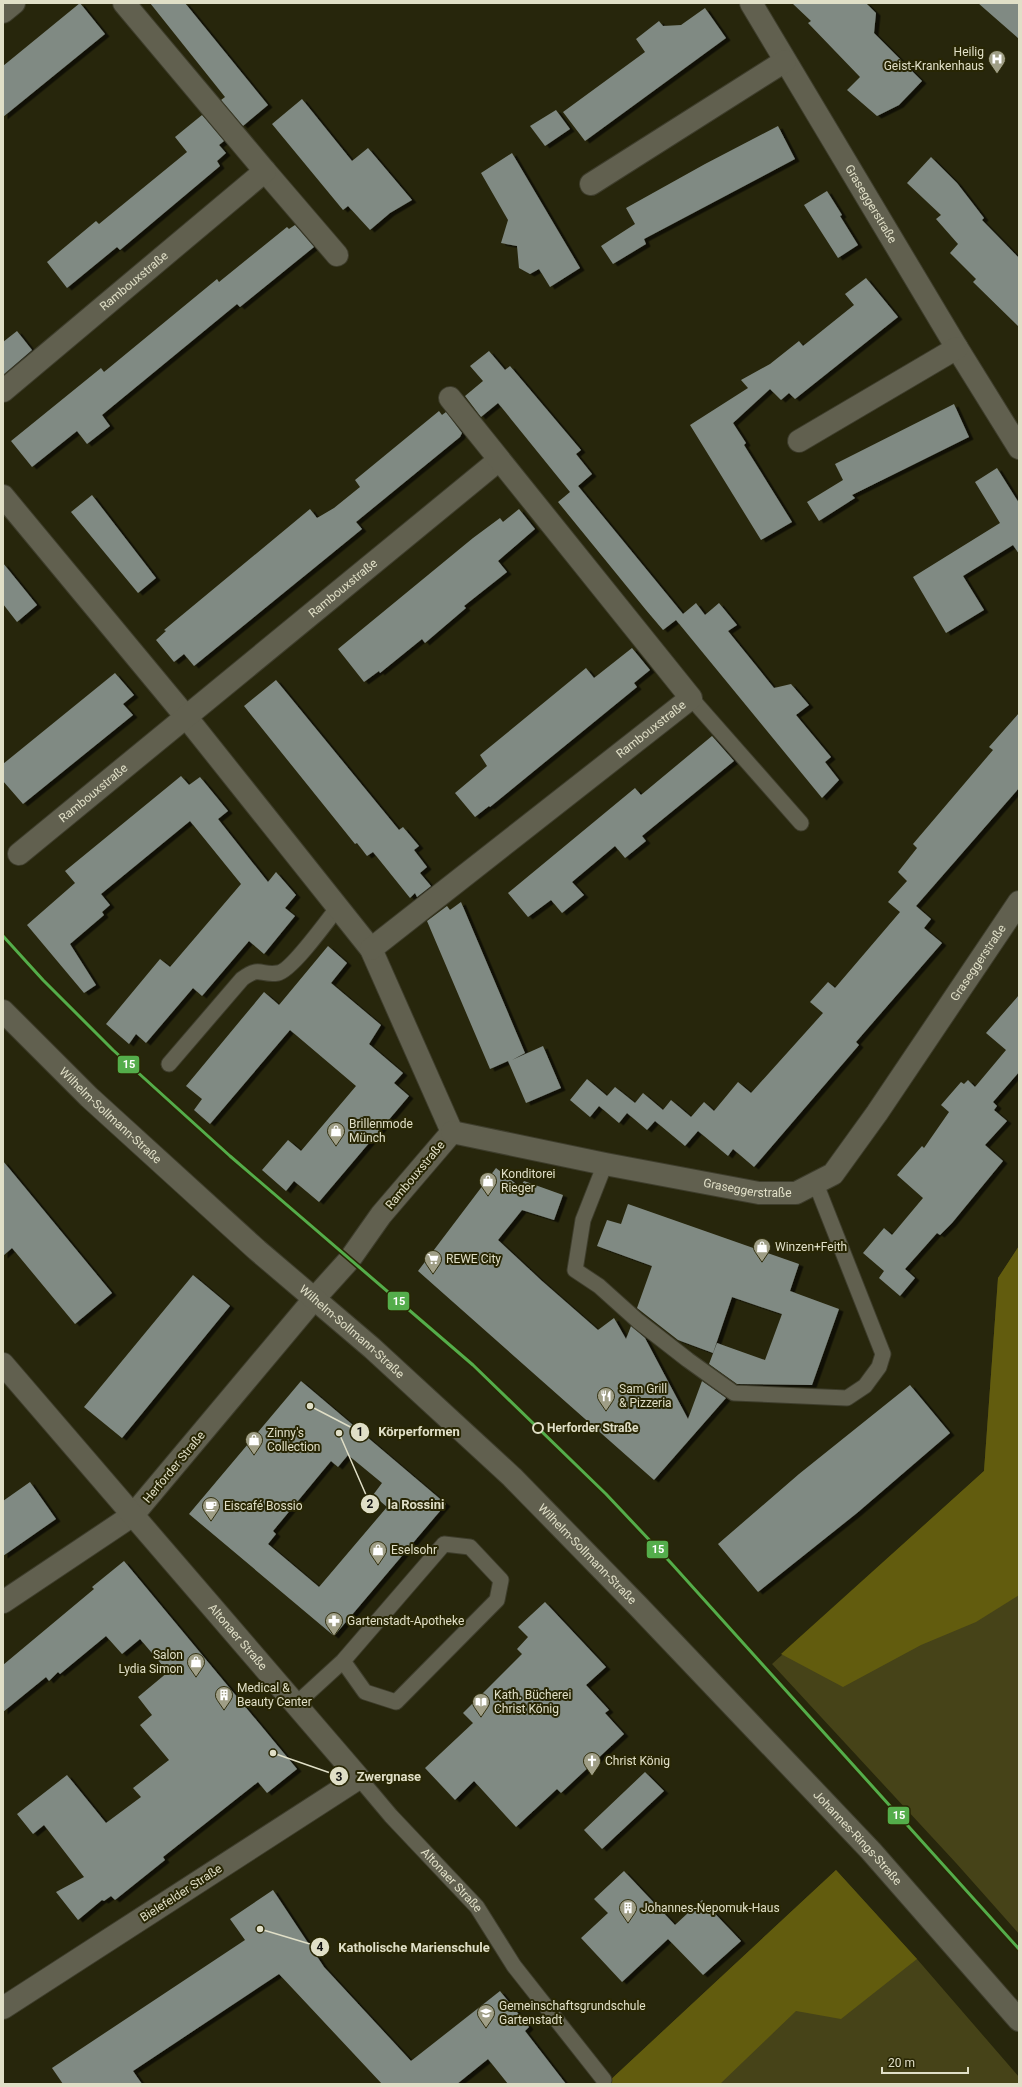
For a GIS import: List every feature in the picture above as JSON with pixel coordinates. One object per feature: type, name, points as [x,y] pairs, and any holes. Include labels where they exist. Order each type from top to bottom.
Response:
[{"type":"street","points":[[3,12],[14,3]]},
{"type":"street","points":[[124,3],[337,255]]},
{"type":"street","name":"Graseggerstraße","points":[[750,3],[957,348],[1019,448]]},
{"type":"street","points":[[591,184],[785,61]]},
{"type":"street","name":"Rambouxstraße","points":[[3,391],[265,171]]},
{"type":"street","points":[[799,441],[957,348]]},
{"type":"street","name":"Rambouxstraße","points":[[371,949],[691,698],[450,398]]},
{"type":"street","name":"Rambouxstraße","points":[[19,854],[187,718],[499,460]]},
{"type":"street","name":"Rambouxstraße","points":[[3,496],[187,718],[371,949],[452,1132],[381,1215],[350,1259],[314,1299]]},
{"type":"street","name":"Graseggerstraße","points":[[452,1132],[605,1164],[759,1193],[796,1193],[834,1174],[882,1106],[1019,902]]},
{"type":"street","name":"Wilhelm-Sollmann-Straße","points":[[3,1011],[88,1097],[257,1250],[372,1348],[512,1477],[638,1606],[690,1662]]},
{"type":"street","name":"Herforder Straße","points":[[3,1602],[133,1515],[314,1299]]},
{"type":"street","name":"Altonaer Straße","points":[[3,1364],[359,1778]]},
{"type":"street","name":"Johannes-Rings-Straße","points":[[690,1662],[871,1851],[1019,2020]]},
{"type":"street","name":"Bielefelder Straße","points":[[3,2008],[359,1778]]},
{"type":"lane","points":[[691,698],[801,823]]},
{"type":"lane","points":[[168,1064],[242,979],[252,971],[278,973],[289,967],[338,907]]},
{"type":"lane","points":[[605,1164],[583,1220],[575,1270],[599,1286],[638,1321],[688,1360],[734,1393],[847,1398],[865,1386],[879,1367],[883,1354],[816,1184]]},
{"type":"lane","points":[[296,1704],[343,1661],[444,1544],[470,1546],[501,1580],[497,1600],[396,1702],[365,1692],[343,1661]]},
{"type":"lane","name":"Altonaer Straße","points":[[359,1778],[392,1816],[477,1907],[514,1966],[604,2080]]},
{"type":"shaded area","points":[[1019,1246],[1019,1934],[956,1863],[772,1664],[984,1471],[998,1278]]},
{"type":"shaded area","points":[[1019,1246],[1019,1595],[976,1622],[921,1645],[843,1687],[781,1654],[984,1471],[998,1278]]},
{"type":"shaded area","points":[[836,1870],[917,1959],[1019,2077],[1019,2084],[606,2084]]},
{"type":"shaded area","points":[[836,1870],[917,1959],[841,2019],[796,2011],[720,2084],[606,2084]]},
{"type":"building","points":[[80,3],[105,34],[3,117],[3,66]]},
{"type":"building","points":[[150,3],[185,3],[268,105],[243,126],[221,100],[225,97]]},
{"type":"building","points":[[792,3],[866,3],[876,13],[874,33],[922,81],[899,105],[877,116],[847,90],[860,77],[808,23],[811,21]]},
{"type":"building","points":[[978,3],[1019,3],[1019,39]]},
{"type":"building","points":[[705,8],[726,38],[585,141],[563,112],[645,52],[636,39],[659,21],[663,26],[681,25]]},
{"type":"building","points":[[302,99],[352,161],[368,148],[412,200],[390,213],[370,230],[348,206],[343,210],[272,124]]},
{"type":"building","points":[[556,110],[570,129],[545,146],[530,126]]},
{"type":"building","points":[[202,115],[224,141],[219,145],[226,153],[217,161],[220,166],[120,250],[117,247],[67,288],[47,262],[96,221],[99,224],[187,152],[175,137]]},
{"type":"building","points":[[778,126],[795,159],[644,239],[646,244],[613,264],[601,246],[635,224],[626,208],[705,164]]},
{"type":"building","points":[[512,153],[580,268],[550,287],[539,269],[530,274],[519,268],[517,246],[501,243],[508,220],[481,173]]},
{"type":"building","points":[[931,157],[957,183],[984,218],[982,220],[1019,258],[1019,327],[973,282],[976,279],[950,253],[958,244],[936,219],[941,215],[907,183]]},
{"type":"building","points":[[827,191],[858,245],[838,258],[804,205]]},
{"type":"building","points":[[295,225],[314,247],[240,307],[237,304],[102,415],[110,426],[87,444],[77,431],[32,467],[11,441],[101,368],[104,372],[217,279],[219,282],[287,227],[289,229]]},
{"type":"building","points":[[866,278],[898,317],[795,399],[789,393],[781,400],[770,389],[733,423],[746,443],[744,445],[792,522],[761,540],[690,425],[748,388],[741,380],[770,364],[799,341],[803,346],[854,305],[845,294]]},
{"type":"building","points":[[17,331],[32,350],[3,375],[3,342]]},
{"type":"building","points":[[489,351],[505,370],[510,366],[581,450],[576,454],[592,474],[578,486],[683,614],[696,603],[705,615],[719,603],[737,625],[728,631],[774,688],[791,684],[809,705],[796,715],[831,757],[825,762],[839,780],[822,798],[676,620],[663,630],[646,610],[558,502],[570,492],[498,403],[481,417],[465,396],[483,381],[470,366]]},
{"type":"building","points":[[954,404],[969,437],[852,495],[855,498],[819,521],[807,502],[843,480],[835,464]]},
{"type":"building","points":[[439,411],[442,415],[446,412],[462,433],[460,437],[356,522],[362,529],[194,666],[184,654],[174,662],[156,640],[166,631],[164,630],[310,509],[317,518],[334,508],[360,487],[355,480]]},
{"type":"building","points":[[997,468],[1019,503],[1019,554],[1013,545],[963,576],[984,610],[946,633],[913,577],[1000,523],[975,482]]},
{"type":"building","points":[[92,495],[156,578],[138,593],[71,512]]},
{"type":"building","points":[[519,509],[535,529],[498,561],[507,572],[464,606],[466,608],[425,643],[422,639],[380,673],[379,671],[364,682],[338,649],[473,538],[500,518],[503,522]]},
{"type":"building","points":[[3,563],[37,605],[17,622],[3,604]]},
{"type":"building","points":[[632,648],[650,670],[634,683],[637,687],[490,807],[489,806],[475,817],[455,793],[487,766],[480,755],[586,668],[594,678]]},
{"type":"building","points":[[115,673],[134,695],[123,704],[133,715],[23,804],[3,781],[3,764]]},
{"type":"building","points":[[276,680],[399,830],[403,827],[419,846],[414,850],[427,867],[420,873],[431,886],[417,897],[415,893],[410,898],[373,852],[367,856],[357,843],[355,844],[244,706]]},
{"type":"building","points":[[1019,713],[1019,788],[916,906],[931,919],[924,928],[942,943],[856,1042],[859,1045],[754,1167],[733,1149],[728,1156],[698,1131],[685,1146],[655,1121],[647,1130],[627,1113],[619,1123],[599,1106],[590,1117],[570,1100],[587,1079],[607,1096],[615,1087],[635,1103],[643,1093],[663,1110],[671,1100],[691,1117],[704,1102],[714,1111],[738,1082],[751,1093],[823,1013],[810,1002],[828,982],[835,988],[900,912],[888,902],[907,881],[898,872],[917,848],[913,844],[993,750],[989,747]]},
{"type":"building","points":[[712,736],[734,761],[642,836],[646,841],[625,858],[615,846],[572,882],[584,895],[562,913],[551,900],[528,917],[508,893],[635,788],[641,795]]},
{"type":"building","points":[[181,776],[189,785],[200,777],[228,811],[218,819],[268,882],[276,872],[296,895],[285,908],[295,916],[264,954],[249,941],[202,996],[193,988],[146,1043],[136,1034],[129,1044],[106,1024],[160,959],[170,967],[241,884],[190,821],[101,894],[110,905],[102,912],[104,915],[70,944],[96,985],[84,993],[27,925],[75,883],[65,871]]},
{"type":"building","points":[[461,902],[525,1053],[512,1060],[543,1046],[561,1088],[526,1103],[508,1061],[490,1069],[427,921],[447,906],[450,910]]},
{"type":"building","points":[[328,946],[347,963],[331,983],[381,1025],[369,1044],[403,1073],[394,1083],[409,1096],[319,1202],[294,1181],[286,1191],[262,1170],[288,1140],[301,1151],[356,1086],[290,1030],[210,1124],[194,1110],[202,1099],[186,1086],[264,992],[279,1005]]},
{"type":"building","points":[[1019,995],[1019,1072],[993,1102],[997,1106],[994,1110],[1007,1121],[985,1145],[1003,1161],[952,1223],[940,1235],[937,1233],[905,1269],[915,1278],[900,1296],[879,1278],[884,1271],[863,1253],[884,1228],[892,1235],[923,1198],[897,1175],[922,1146],[924,1148],[949,1112],[941,1105],[961,1082],[964,1084],[968,1080],[975,1087],[1006,1050],[986,1033]]},
{"type":"building","points":[[3,1161],[112,1293],[75,1324],[12,1248],[3,1256]]},
{"type":"building","points":[[496,1168],[520,1187],[524,1181],[563,1195],[554,1220],[522,1210],[498,1240],[598,1330],[614,1318],[626,1339],[631,1326],[645,1338],[688,1419],[702,1381],[726,1398],[654,1480],[418,1271]]},
{"type":"building","points":[[628,1204],[799,1264],[790,1291],[839,1309],[812,1385],[737,1384],[709,1364],[717,1343],[765,1360],[782,1314],[732,1297],[713,1353],[678,1340],[637,1308],[652,1266],[597,1246],[607,1220],[621,1224]]},
{"type":"building","points":[[193,1275],[230,1306],[122,1438],[84,1407]]},
{"type":"building","points":[[301,1381],[446,1504],[334,1636],[189,1514]],"holes":[[[348,1455],[382,1483],[373,1495],[387,1507],[319,1587],[268,1544],[276,1534],[273,1531],[331,1461],[338,1467]]]},
{"type":"building","points":[[910,1385],[950,1433],[857,1513],[758,1592],[718,1544],[799,1474]]},
{"type":"building","points":[[30,1482],[56,1519],[3,1556],[3,1501]]},
{"type":"building","points":[[124,1561],[297,1769],[267,1793],[258,1782],[163,1857],[165,1860],[115,1900],[111,1896],[104,1901],[102,1900],[78,1920],[56,1892],[84,1877],[44,1825],[33,1834],[17,1814],[67,1775],[106,1823],[141,1797],[133,1788],[169,1760],[140,1725],[152,1715],[138,1697],[168,1672],[140,1639],[122,1654],[106,1636],[60,1674],[58,1672],[49,1681],[46,1677],[3,1712],[3,1665],[94,1589],[92,1587]]},
{"type":"building","points":[[545,1602],[606,1667],[586,1685],[609,1710],[605,1713],[624,1734],[561,1793],[557,1789],[516,1827],[474,1781],[455,1800],[425,1768],[473,1723],[463,1713],[522,1654],[517,1649],[528,1637],[518,1627]]},
{"type":"building","points":[[645,1772],[664,1791],[602,1849],[584,1830]]},
{"type":"building","points":[[624,1871],[675,1925],[702,1900],[741,1941],[703,1975],[668,1939],[622,1982],[581,1938],[608,1913],[594,1899]]},
{"type":"building","points":[[273,1890],[324,1967],[411,2061],[500,1991],[529,2027],[525,2031],[566,2084],[508,2084],[488,2059],[457,2084],[382,2084],[279,1974],[133,2071],[142,2084],[63,2084],[52,2068],[245,1940],[230,1919]]},
{"type":"transit line","name":"15","points":[[3,936],[43,980],[113,1050],[230,1156],[473,1365],[606,1494],[671,1563],[1019,1949]]},
{"type":"place","name":"Heilig Geist-Krankenhaus","points":[[997,74]]},
{"type":"place","name":"Brillenmode Münch","points":[[336,1146]]},
{"type":"place","name":"Konditorei Rieger","points":[[488,1196]]},
{"type":"place","name":"Winzen+Feith","points":[[762,1262]]},
{"type":"place","name":"REWE City","points":[[433,1274]]},
{"type":"place","name":"Körperformen","points":[[310,1406]]},
{"type":"place","name":"Sam Grill & Pizzeria","points":[[606,1411]]},
{"type":"place","name":"Herforder Straße","points":[[538,1428]]},
{"type":"place","name":"la Rossini","points":[[339,1433]]},
{"type":"place","name":"Zinny's Collection","points":[[254,1455]]},
{"type":"place","name":"Eiscafé Bossio","points":[[211,1521]]},
{"type":"place","name":"Eselsohr","points":[[378,1565]]},
{"type":"place","name":"Gartenstadt-Apotheke","points":[[334,1636]]},
{"type":"place","name":"Salon Lydia Simon","points":[[196,1677]]},
{"type":"place","name":"Medical & Beauty Center","points":[[224,1710]]},
{"type":"place","name":"Kath. Bücherei Christ König","points":[[481,1717]]},
{"type":"place","name":"Zwergnase","points":[[273,1753]]},
{"type":"place","name":"Christ König","points":[[592,1776]]},
{"type":"place","name":"Johannes-Nepomuk-Haus","points":[[628,1923]]},
{"type":"place","name":"Katholische Marienschule","points":[[260,1929]]},
{"type":"place","name":"Gemeinschaftsgrundschule Gartenstadt","points":[[486,2028]]}]
